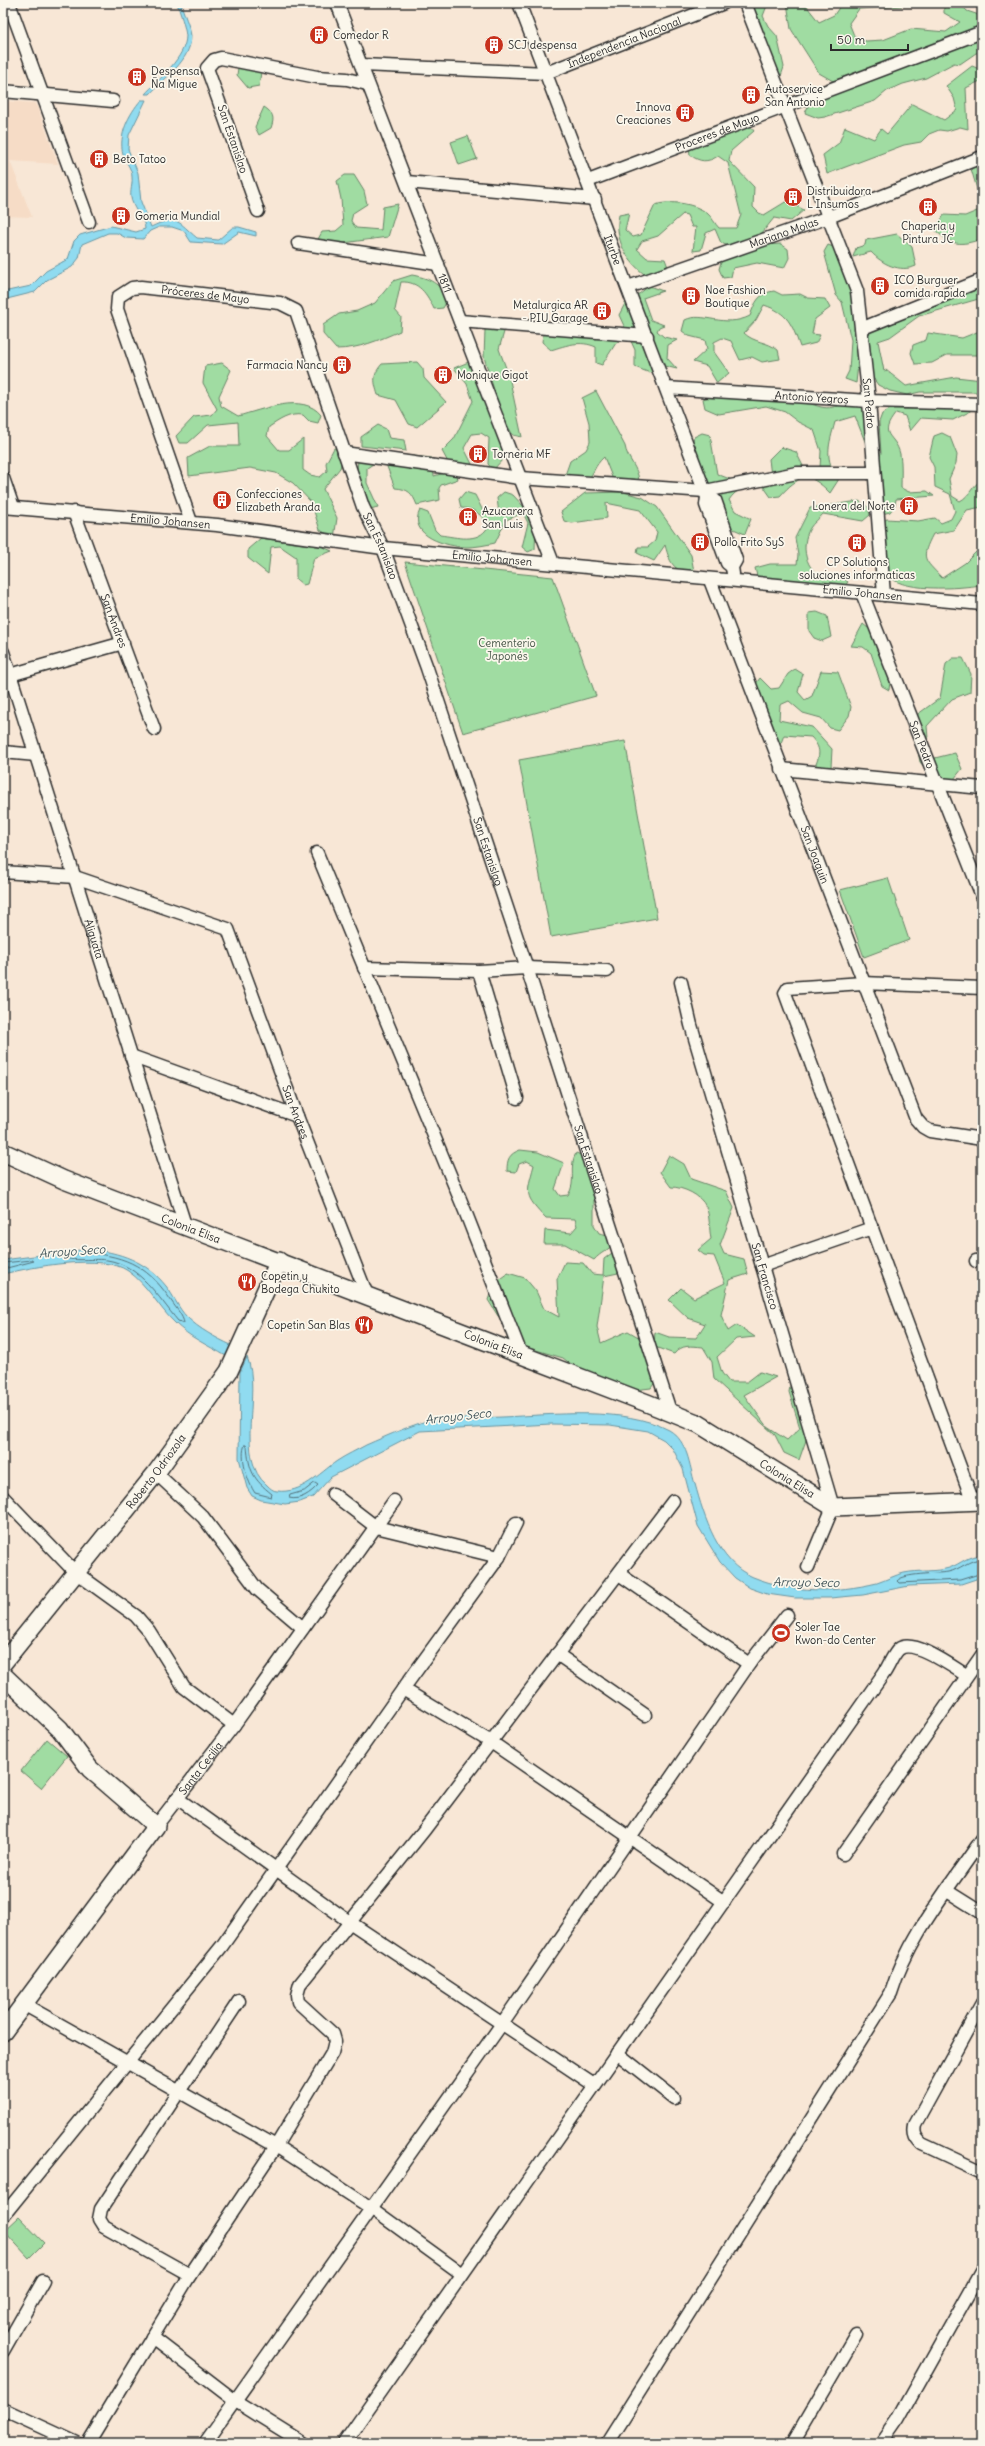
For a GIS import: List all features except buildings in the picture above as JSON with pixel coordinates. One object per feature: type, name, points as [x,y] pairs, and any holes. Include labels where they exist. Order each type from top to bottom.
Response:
[{"type":"street","points":[[9,3],[44,94],[88,222]]},
{"type":"street","name":"1811","points":[[337,3],[362,66],[367,84],[408,182],[520,478],[554,563]]},
{"type":"street","name":"Iturbe","points":[[519,3],[595,199],[706,494],[715,500],[736,560],[732,567],[734,582]]},
{"type":"street","name":"Independencia Nacional","points":[[546,73],[724,3]]},
{"type":"street","name":"San Pedro","points":[[744,3],[857,291],[863,328],[884,595]]},
{"type":"street","name":"Proceres de Mayo","points":[[588,181],[982,32]]},
{"type":"street","name":"San Estanislao","points":[[258,211],[207,68],[214,60],[221,58],[317,77],[347,79],[367,84]]},
{"type":"street","points":[[362,66],[546,73]]},
{"type":"street","points":[[3,91],[113,101]]},
{"type":"street","name":"Mariano Molas","points":[[628,287],[829,217],[982,157]]},
{"type":"street","points":[[408,182],[595,199]]},
{"type":"street","points":[[298,243],[438,264]]},
{"type":"street","points":[[863,328],[982,280]]},
{"type":"street","name":"Próceres de Mayo","points":[[191,522],[117,309],[118,297],[132,288],[141,287],[280,303]]},
{"type":"street","name":"San Estanislao","points":[[280,303],[292,308],[298,316],[367,517],[383,548],[427,668],[527,968],[671,1414]]},
{"type":"street","points":[[460,321],[647,336]]},
{"type":"street","name":"Antonio Yegros","points":[[666,388],[869,401],[982,404]]},
{"type":"street","points":[[344,453],[520,478],[706,494],[797,473],[874,473]]},
{"type":"street","points":[[3,478],[8,507]]},
{"type":"street","name":"Emilio Johansen","points":[[8,507],[191,522],[383,548],[554,563],[710,580],[982,604]]},
{"type":"street","name":"San Andres","points":[[74,512],[154,729]]},
{"type":"street","name":"San Joaquin","points":[[710,580],[916,1119],[923,1127],[930,1131],[982,1139]]},
{"type":"street","name":"San Pedro","points":[[862,593],[982,896]]},
{"type":"street","points":[[10,675],[123,643]]},
{"type":"street","name":"Aliguata","points":[[3,652],[185,1225]]},
{"type":"street","points":[[3,752],[36,756]]},
{"type":"street","points":[[781,769],[982,788]]},
{"type":"street","points":[[318,853],[465,1211],[521,1354]]},
{"type":"street","points":[[3,872],[75,878]]},
{"type":"street","name":"San Andres","points":[[75,878],[228,929],[297,1116],[367,1295]]},
{"type":"street","points":[[364,968],[479,971],[527,968],[607,971]]},
{"type":"street","points":[[479,971],[517,1098]]},
{"type":"street","name":"San Francisco","points":[[681,982],[691,1025],[833,1507]]},
{"type":"street","points":[[808,1567],[833,1507],[977,1501],[872,1228],[785,993],[788,988],[863,983],[982,988]]},
{"type":"street","points":[[131,1056],[297,1116]]},
{"type":"street","name":"Colonia Elisa","points":[[3,1152],[64,1180],[279,1261],[699,1424],[833,1507]]},
{"type":"street","points":[[762,1266],[872,1228]]},
{"type":"street","name":"Roberto Odriozola","points":[[3,1663],[156,1473],[228,1371],[242,1346],[279,1261]]},
{"type":"street","points":[[156,1473],[203,1517],[257,1589],[303,1628]]},
{"type":"street","points":[[334,1494],[376,1527],[499,1557]]},
{"type":"street","points":[[3,1497],[75,1572],[136,1616],[149,1632],[184,1687],[234,1725]]},
{"type":"street","name":"Santa Cecilia","points":[[3,2032],[25,2005],[177,1798],[234,1725],[394,1501]]},
{"type":"street","points":[[88,2443],[190,2275],[276,2146],[332,2052],[335,2041],[333,2034],[300,2005],[297,1992],[300,1984],[351,1923],[491,1742],[673,1501]]},
{"type":"street","points":[[4,2213],[222,1946],[402,1689],[499,1557],[516,1523]]},
{"type":"street","points":[[619,1574],[749,1664]]},
{"type":"street","points":[[205,2443],[501,2025],[631,1838],[749,1664],[788,1615]]},
{"type":"street","points":[[344,2443],[884,1673],[898,1650],[904,1646],[918,1647],[966,1675]]},
{"type":"street","points":[[557,1654],[645,1715]]},
{"type":"street","points":[[843,1854],[982,1654]]},
{"type":"street","points":[[3,1675],[60,1729],[90,1769],[156,1826]]},
{"type":"street","points":[[402,1689],[491,1742],[724,1902]]},
{"type":"street","points":[[177,1798],[275,1870],[351,1923],[501,2025],[594,2085]]},
{"type":"street","points":[[607,2443],[891,1993],[897,1974],[912,1944],[982,1839]]},
{"type":"street","points":[[947,1891],[982,1913]]},
{"type":"street","points":[[190,2275],[104,2227],[99,2219],[101,2209],[239,2001]]},
{"type":"street","points":[[982,2003],[915,2125],[914,2130],[915,2137],[922,2144],[982,2172]]},
{"type":"street","points":[[25,2005],[276,2146],[371,2208],[462,2274]]},
{"type":"street","points":[[617,2053],[674,2098]]},
{"type":"street","points":[[882,2443],[898,2420],[982,2270]]},
{"type":"street","points":[[3,2351],[43,2281]]},
{"type":"street","points":[[793,2443],[856,2335]]},
{"type":"street","points":[[152,2337],[234,2400],[303,2443]]},
{"type":"street","points":[[3,2409],[77,2443]]},
{"type":"shaded area","points":[[3,101],[36,103],[58,164],[10,161],[32,217],[3,216]]},
{"type":"green space","points":[[749,3],[768,3],[763,16],[768,26],[777,36],[784,67],[778,85],[770,70],[757,14],[749,13]]},
{"type":"green space","points":[[787,3],[807,3],[808,8],[819,22],[834,15],[842,3],[900,3],[902,6],[859,9],[849,23],[855,38],[866,41],[883,40],[911,29],[946,32],[960,22],[944,13],[944,3],[960,3],[967,11],[982,16],[978,34],[982,35],[982,52],[976,53],[960,64],[954,63],[926,78],[903,84],[887,91],[875,101],[818,118],[805,113],[812,98],[889,63],[833,81],[819,73],[791,29]]},
{"type":"green space","points":[[255,59],[262,65],[259,86],[248,88],[237,75],[238,68]]},
{"type":"green space","points":[[972,66],[982,70],[982,80],[966,88],[968,129],[960,127],[947,131],[939,130],[929,134],[921,142],[904,145],[827,174],[823,155],[839,143],[845,127],[874,139],[881,129],[887,134],[912,104],[944,120],[957,110],[954,98],[946,86]]},
{"type":"green space","points":[[264,107],[271,113],[273,121],[271,128],[259,135],[255,127]]},
{"type":"green space","points":[[748,123],[754,131],[731,151],[729,161],[754,187],[753,207],[759,213],[764,215],[787,201],[804,210],[791,221],[774,218],[758,238],[729,246],[721,243],[715,229],[706,233],[701,250],[693,251],[696,227],[692,227],[687,215],[683,214],[658,236],[642,241],[637,249],[647,258],[665,259],[668,267],[654,281],[638,269],[631,261],[621,244],[618,225],[619,215],[629,213],[625,230],[633,237],[641,235],[655,205],[661,203],[682,203],[696,207],[709,215],[719,228],[736,228],[741,215],[728,163],[718,156],[707,161],[697,159],[690,155],[689,147]]},
{"type":"green space","points":[[468,136],[477,159],[459,165],[451,142]]},
{"type":"green space","points":[[982,155],[982,206],[969,162]]},
{"type":"green space","points":[[345,175],[354,175],[364,191],[367,204],[353,213],[351,221],[356,228],[381,230],[383,207],[398,204],[388,237],[343,243],[317,241],[322,232],[336,231],[343,225],[341,199],[337,181]]},
{"type":"green space","points":[[982,209],[982,239],[968,243],[957,243],[946,239],[935,230],[944,215],[965,216]]},
{"type":"green space","points":[[897,234],[912,247],[916,266],[910,268],[898,268],[886,264],[871,252],[853,257],[856,248],[865,245],[866,240]]},
{"type":"green space","points":[[781,244],[788,249],[789,258],[784,268],[757,263],[733,268],[731,277],[723,278],[719,269],[724,252],[743,246]]},
{"type":"green space","points":[[828,245],[836,248],[863,315],[856,383],[845,379],[849,371],[851,340],[842,302],[836,295],[824,252]]},
{"type":"green space","points":[[412,275],[434,282],[442,290],[447,301],[443,308],[434,309],[428,298],[418,286],[407,282],[401,282],[395,310],[401,317],[400,331],[377,341],[344,349],[336,349],[323,334],[323,325],[339,314],[357,311],[375,303],[393,281]]},
{"type":"green space","points":[[982,283],[982,298],[919,316],[890,337],[878,341],[884,371],[886,370],[906,386],[956,377],[982,380],[982,392],[920,392],[907,395],[890,391],[878,385],[867,369],[868,334],[898,315]]},
{"type":"green space","points":[[649,286],[663,291],[643,298],[651,320],[664,325],[659,327],[657,331],[664,337],[677,340],[668,345],[667,358],[677,369],[660,365],[650,373],[635,367],[635,350],[619,315],[630,294],[639,294]]},
{"type":"green space","points":[[774,291],[782,295],[800,294],[808,298],[825,299],[830,308],[815,319],[812,334],[820,335],[816,343],[800,347],[788,320],[779,312],[764,305],[756,320],[744,333],[752,339],[774,347],[778,350],[780,359],[762,362],[752,357],[740,360],[731,341],[722,338],[714,342],[714,352],[729,373],[717,383],[707,366],[693,362],[707,349],[705,340],[689,336],[682,331],[685,320],[699,317],[723,321],[740,320],[750,316],[756,302],[761,296]]},
{"type":"green space","points":[[494,323],[504,323],[504,332],[499,349],[509,376],[522,437],[513,435],[504,420],[497,399],[495,415],[504,458],[493,470],[488,464],[489,438],[481,433],[472,434],[464,448],[474,468],[450,466],[442,451],[454,439],[473,401],[467,384],[454,368],[471,361],[482,373],[495,393],[484,357],[485,330]]},
{"type":"green space","points":[[982,330],[982,355],[947,355],[932,363],[915,364],[911,353],[913,345],[926,340],[928,333],[962,338]]},
{"type":"green space","points":[[551,331],[625,338],[616,343],[602,365],[596,363],[596,347],[590,345],[574,344],[551,350],[542,342],[543,334]]},
{"type":"green space","points":[[417,362],[423,369],[424,378],[446,402],[417,427],[409,424],[396,400],[378,395],[375,375],[382,364]]},
{"type":"green space","points":[[222,363],[231,370],[219,396],[221,406],[238,416],[270,407],[293,404],[313,408],[321,415],[318,423],[309,421],[303,415],[293,415],[285,418],[269,427],[267,436],[279,450],[289,450],[303,439],[303,470],[310,475],[320,477],[327,471],[326,463],[334,448],[344,453],[340,468],[323,489],[337,518],[334,538],[320,530],[311,502],[293,483],[276,473],[250,468],[189,476],[188,458],[210,446],[239,446],[238,422],[208,425],[188,443],[179,443],[176,436],[194,417],[212,415],[217,409],[203,383],[205,366]]},
{"type":"green space","points":[[771,390],[790,394],[808,403],[821,407],[827,408],[852,404],[866,408],[866,444],[855,416],[835,422],[829,445],[829,458],[834,472],[839,479],[830,493],[816,481],[804,478],[793,484],[780,496],[771,497],[761,483],[747,486],[739,490],[729,500],[735,511],[751,519],[745,534],[729,527],[689,454],[694,437],[702,433],[710,435],[717,474],[735,481],[771,476],[769,459],[781,447],[796,452],[804,468],[820,468],[821,451],[814,430],[798,422],[785,412],[766,406],[719,414],[705,408],[703,399],[712,396],[742,399]]},
{"type":"green space","points":[[596,391],[637,471],[639,481],[614,482],[604,457],[598,463],[587,481],[564,478],[570,461],[586,450],[590,442],[589,423],[582,398]]},
{"type":"green space","points":[[960,405],[979,407],[953,420],[921,418],[910,431],[905,416],[896,413],[888,427],[888,431],[889,435],[898,447],[900,454],[901,488],[909,492],[927,491],[934,496],[896,499],[895,505],[890,512],[882,514],[871,481],[881,453],[879,422],[882,414],[890,409],[933,409]]},
{"type":"green space","points":[[378,425],[386,429],[389,438],[404,440],[406,451],[361,446],[361,437]]},
{"type":"green space","points":[[942,433],[950,437],[957,455],[956,463],[949,479],[952,496],[960,501],[976,484],[982,480],[982,507],[967,510],[954,530],[933,534],[926,549],[926,558],[931,567],[942,578],[965,563],[982,546],[981,585],[945,588],[915,587],[902,584],[892,579],[884,567],[879,523],[887,519],[918,521],[935,518],[941,523],[951,519],[955,511],[950,494],[935,487],[934,467],[929,457],[934,436]]},
{"type":"green space","points":[[386,453],[432,458],[434,476],[455,470],[458,479],[441,485],[439,488],[440,500],[417,505],[409,492],[404,489],[395,488],[386,464],[376,462],[367,468],[367,483],[378,507],[370,509],[356,480],[358,460]]},
{"type":"green space","points":[[465,492],[475,495],[483,511],[490,516],[499,514],[497,498],[504,492],[513,495],[536,520],[535,549],[528,552],[522,547],[528,523],[523,513],[506,520],[495,543],[467,547],[449,545],[431,538],[424,533],[419,527],[417,519],[420,510],[428,513],[435,530],[440,535],[473,538],[484,532],[488,527],[484,519],[478,513],[470,509],[461,508],[459,499]]},
{"type":"green space","points":[[623,492],[642,497],[657,507],[691,555],[695,577],[682,572],[674,566],[669,558],[665,545],[654,561],[637,553],[638,547],[648,547],[655,541],[657,532],[640,510],[606,503],[607,518],[572,523],[564,521],[561,512],[585,493]]},
{"type":"green space","points":[[859,501],[868,507],[870,515],[863,521],[823,514],[810,528],[805,542],[806,557],[813,570],[818,575],[825,578],[840,576],[848,582],[842,589],[773,583],[757,576],[755,568],[770,564],[797,564],[798,555],[795,538],[810,508]]},
{"type":"green space","points":[[261,538],[323,547],[332,551],[314,558],[307,584],[303,585],[296,579],[296,557],[280,546],[271,547],[268,574],[248,558],[248,549]]},
{"type":"green space","name":"Cementerio Japonés","points":[[405,562],[553,577],[596,696],[463,733]]},
{"type":"green space","points":[[817,612],[827,616],[831,637],[822,641],[814,638],[809,631],[809,613]]},
{"type":"green space","points":[[863,624],[874,633],[891,674],[889,690],[882,686],[871,653],[863,647],[851,646]]},
{"type":"green space","points":[[953,658],[963,658],[971,674],[970,692],[952,699],[927,726],[929,751],[935,758],[955,753],[962,769],[950,784],[940,786],[920,762],[914,731],[914,722],[918,714],[940,698],[946,664]]},
{"type":"green space","points":[[795,669],[803,674],[798,692],[805,700],[812,696],[821,671],[838,672],[851,707],[849,716],[838,730],[830,728],[821,718],[803,713],[789,701],[780,705],[779,720],[812,727],[832,749],[831,767],[826,776],[814,769],[818,760],[819,752],[815,741],[811,737],[784,735],[781,743],[773,747],[755,685],[760,678],[771,689],[779,688],[788,674]]},
{"type":"green space","points":[[625,741],[657,918],[551,937],[519,760]]},
{"type":"green space","points":[[888,878],[909,940],[864,957],[840,890]]},
{"type":"green space","points":[[520,1150],[538,1152],[564,1163],[555,1189],[560,1196],[568,1195],[571,1190],[574,1158],[576,1153],[581,1155],[594,1178],[594,1225],[599,1233],[608,1235],[614,1243],[594,1260],[565,1244],[544,1244],[545,1230],[571,1233],[577,1226],[575,1219],[546,1218],[530,1199],[528,1189],[534,1165],[527,1161],[519,1164],[516,1172],[507,1171],[507,1163],[509,1158],[513,1153]]},
{"type":"green space","points":[[669,1155],[684,1164],[691,1179],[726,1191],[734,1208],[720,1245],[724,1254],[744,1259],[748,1274],[729,1280],[721,1315],[728,1331],[737,1325],[755,1337],[736,1339],[717,1357],[722,1373],[729,1382],[747,1382],[760,1372],[776,1377],[744,1395],[767,1427],[787,1440],[800,1428],[789,1392],[792,1375],[811,1426],[799,1460],[784,1453],[775,1435],[714,1379],[712,1362],[703,1347],[684,1347],[674,1354],[655,1347],[660,1358],[661,1368],[658,1377],[651,1388],[608,1393],[563,1358],[526,1347],[498,1316],[488,1300],[494,1283],[508,1273],[525,1278],[536,1291],[544,1309],[559,1317],[557,1279],[565,1262],[583,1263],[592,1274],[603,1275],[604,1259],[616,1250],[624,1257],[618,1273],[604,1276],[597,1327],[601,1343],[628,1331],[654,1346],[655,1332],[669,1337],[696,1338],[705,1324],[688,1318],[669,1300],[681,1288],[694,1298],[725,1283],[714,1256],[704,1255],[698,1250],[711,1239],[708,1214],[704,1203],[691,1192],[681,1188],[671,1187],[660,1172]]},
{"type":"green space","points":[[47,1739],[67,1756],[41,1788],[21,1771]]},
{"type":"green space","points":[[19,2217],[44,2243],[29,2258],[4,2231]]},
{"type":"water","points":[[177,3],[181,3],[189,28],[191,36],[190,45],[187,53],[176,68],[150,94],[145,94],[170,68],[185,44],[186,36],[184,24]]},
{"type":"water","points":[[141,100],[146,100],[129,135],[128,149],[138,173],[141,202],[151,227],[167,221],[172,221],[181,224],[197,238],[218,240],[233,227],[239,227],[256,232],[256,236],[239,232],[222,244],[191,242],[184,231],[172,227],[159,227],[150,231],[143,239],[126,238],[117,233],[108,233],[82,244],[79,258],[72,267],[47,280],[35,292],[3,300],[3,292],[31,286],[46,271],[68,259],[74,241],[80,235],[111,226],[136,232],[145,229],[144,222],[134,207],[132,200],[132,174],[124,157],[122,147],[123,132],[132,112]]},
{"type":"water","points":[[88,1249],[121,1255],[132,1259],[150,1270],[166,1286],[187,1317],[208,1333],[231,1345],[226,1356],[186,1333],[169,1317],[147,1289],[135,1277],[128,1271],[117,1266],[102,1263],[67,1263],[3,1274],[3,1260]]},
{"type":"water","points":[[247,1357],[251,1371],[252,1388],[250,1442],[252,1459],[257,1473],[270,1488],[277,1491],[286,1491],[302,1486],[337,1461],[366,1445],[428,1420],[437,1418],[565,1414],[609,1415],[651,1422],[669,1430],[680,1440],[687,1454],[703,1510],[714,1538],[730,1561],[753,1577],[799,1589],[846,1589],[877,1583],[904,1573],[949,1568],[973,1556],[982,1556],[982,1577],[961,1584],[909,1586],[863,1595],[830,1598],[795,1598],[767,1594],[750,1588],[735,1578],[720,1562],[698,1526],[683,1469],[673,1449],[664,1440],[648,1431],[610,1425],[551,1424],[420,1431],[331,1477],[313,1497],[300,1502],[285,1504],[261,1500],[252,1496],[247,1488],[239,1458],[240,1372]]},
{"type":"place","name":"Comedor R","points":[[319,35]]},
{"type":"place","name":"SCJ despensa","points":[[494,45]]},
{"type":"place","name":"Despensa Ña Migue","points":[[137,77]]},
{"type":"place","name":"Autoservice San Antonio","points":[[751,95]]},
{"type":"place","name":"Innova Creaciones","points":[[685,113]]},
{"type":"place","name":"Beto Tatoo","points":[[99,159]]},
{"type":"place","name":"Distribuidora L Insumos","points":[[793,197]]},
{"type":"place","name":"Chaperia y Pintura JC","points":[[928,207]]},
{"type":"place","name":"Gomeria Mundial","points":[[121,216]]},
{"type":"place","name":"ICO Burguer comida rapida","points":[[880,286]]},
{"type":"place","name":"Noe Fashion Boutique","points":[[691,296]]},
{"type":"place","name":"Metalurgica AR - PIU Garage","points":[[602,311]]},
{"type":"place","name":"Farmacia Nancy","points":[[342,365]]},
{"type":"place","name":"Monique Gigot","points":[[443,375]]},
{"type":"place","name":"Torneria MF","points":[[478,454]]},
{"type":"place","name":"Confecciones Elizabeth Aranda","points":[[222,500]]},
{"type":"place","name":"Lonera del Norte","points":[[909,506]]},
{"type":"place","name":"Azucarera San Luis","points":[[468,517]]},
{"type":"place","name":"Pollo Frito SyS","points":[[700,542]]},
{"type":"place","name":"CP Solutions soluciones informaticas","points":[[857,543]]},
{"type":"place","name":"Copetin y Bodega Chukito","points":[[247,1282]]},
{"type":"place","name":"Copetin San Blas","points":[[364,1325]]},
{"type":"place","name":"Soler Tae Kwon-do Center","points":[[781,1633]]},
{"type":"water label","name":"Arroyo Seco","points":[[72,1251]]},
{"type":"water label","name":"Arroyo Seco","points":[[458,1416]]},
{"type":"water label","name":"Arroyo Seco","points":[[806,1582]]}]
